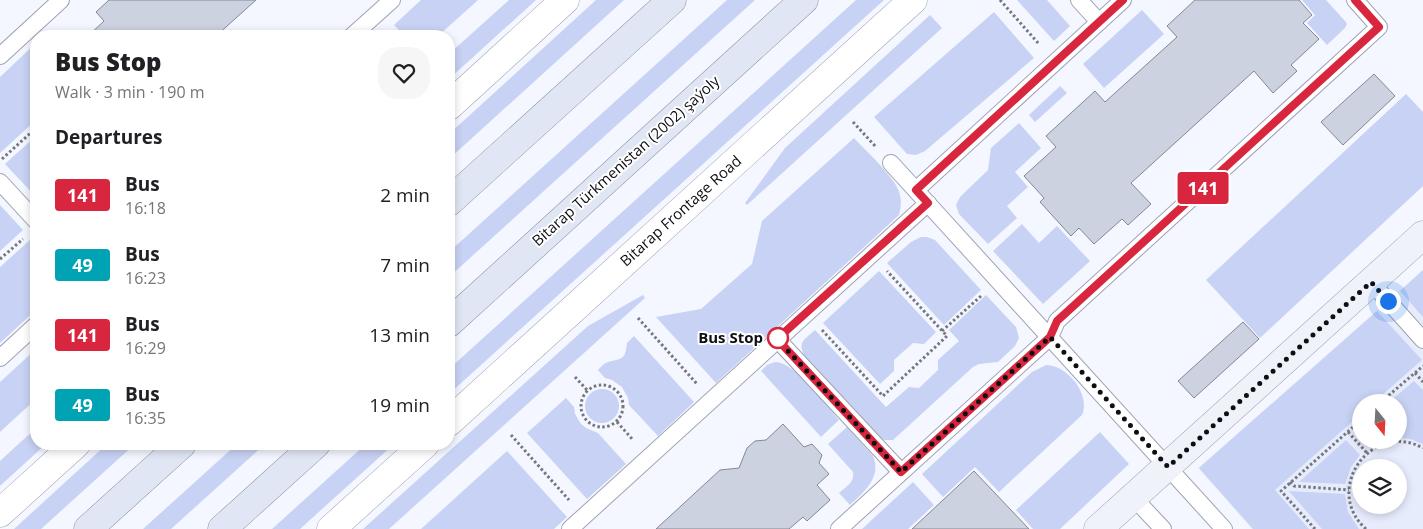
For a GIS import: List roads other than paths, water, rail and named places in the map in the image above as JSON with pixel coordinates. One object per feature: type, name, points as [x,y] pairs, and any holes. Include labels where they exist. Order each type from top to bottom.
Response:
[{"type":"main road","points":[[455,197],[672,0]]},
{"type":"main road","name":"Bitarap Türkmenistan (2002) şaýoly","points":[[455,318],[804,0]]},
{"type":"main road","points":[[88,529],[175,450]]},
{"type":"main road","points":[[222,529],[309,450]]},
{"type":"street","points":[[455,101],[565,0]]},
{"type":"street","name":"Bitarap Frontage Road","points":[[455,417],[913,0]]},
{"type":"street","points":[[1098,529],[1423,235]]},
{"type":"street","points":[[0,513],[69,450]]},
{"type":"street","points":[[331,529],[418,450]]},
{"type":"lane","points":[[0,56],[61,0]]},
{"type":"lane","points":[[359,30],[392,0]]},
{"type":"lane","points":[[1079,0],[1099,22]]},
{"type":"lane","points":[[916,190],[1123,0]]},
{"type":"lane","points":[[839,529],[1050,337],[1057,321],[1379,27],[1355,0]]},
{"type":"lane","points":[[891,163],[1224,529]]},
{"type":"lane","points":[[0,182],[30,214]]},
{"type":"lane","points":[[570,529],[928,203]]},
{"type":"lane","points":[[1371,282],[1423,340]]},
{"type":"lane","points":[[0,358],[30,330]]},
{"type":"lane","points":[[777,339],[901,472]]},
{"type":"lane","points":[[1133,497],[1163,529]]},
{"type":"place","name":"Bus Stop","points":[[778,338]]}]
